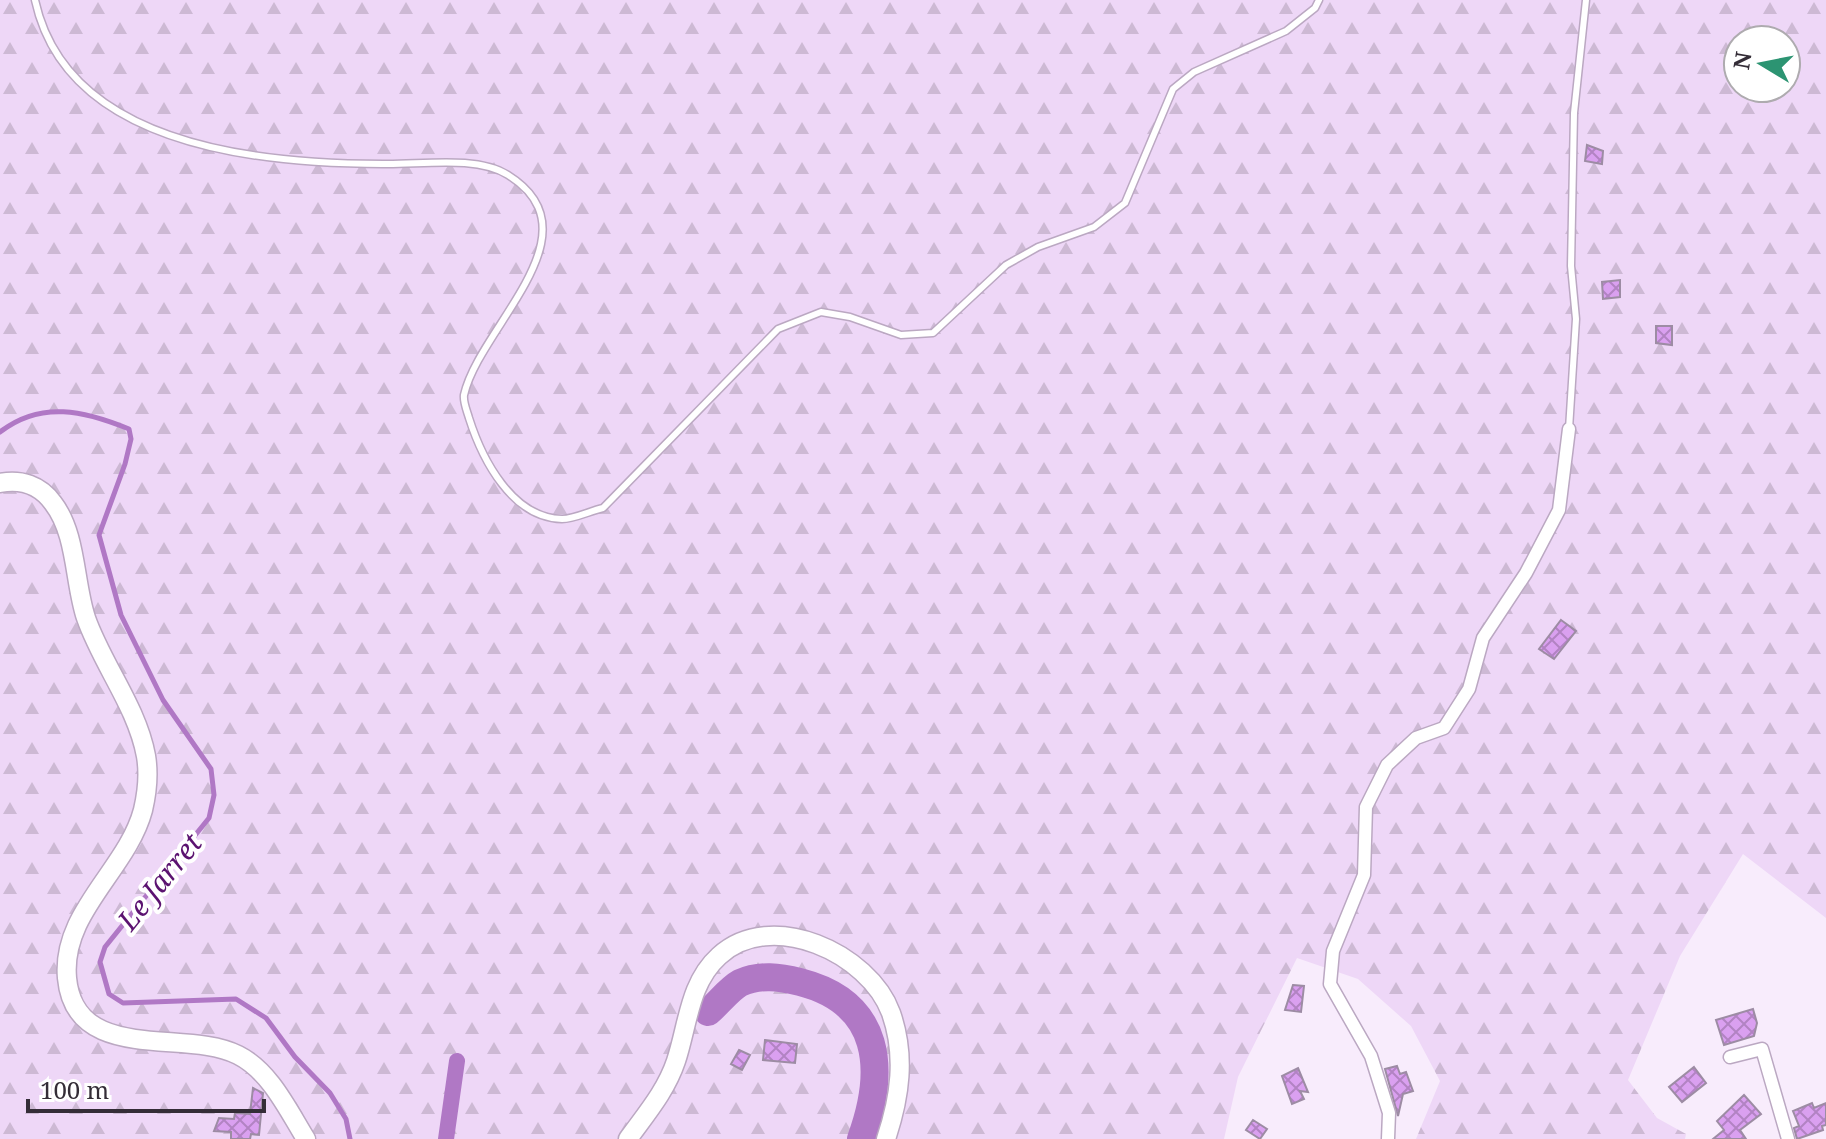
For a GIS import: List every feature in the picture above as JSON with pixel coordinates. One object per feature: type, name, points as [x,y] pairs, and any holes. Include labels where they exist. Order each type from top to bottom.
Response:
[{"type":"main road","points":[[0,483],[13,481],[35,486],[53,502],[66,526],[85,615],[136,726],[146,755],[147,784],[142,813],[87,906],[68,955],[67,981],[76,1005],[92,1024],[114,1036],[218,1046],[242,1056],[277,1092],[306,1139]]},
{"type":"main road","points":[[628,1139],[662,1091],[675,1062],[701,976],[739,941],[767,935],[794,937],[823,948],[854,966],[875,985],[890,1012],[901,1075],[886,1139]]},
{"type":"street","points":[[1388,1139],[1389,1113],[1371,1056],[1330,984],[1333,951],[1364,875],[1366,807],[1387,765],[1416,738],[1444,728],[1469,689],[1483,638],[1526,573],[1559,510],[1569,429]]},
{"type":"street","points":[[1730,1057],[1762,1049],[1788,1139]]},
{"type":"lane","points":[[35,0],[42,31],[71,74],[109,109],[157,130],[253,157],[305,164],[476,165],[507,174],[536,198],[545,231],[535,267],[479,358],[463,398],[477,443],[501,485],[537,513],[563,519],[603,508],[778,329],[821,312],[850,317],[901,335],[933,333],[1006,265],[1038,247],[1094,227],[1125,203],[1173,89],[1194,72],[1286,31],[1315,8],[1319,0]]},
{"type":"lane","points":[[1569,429],[1576,319],[1571,266],[1574,113],[1586,0]]},
{"type":"green space","points":[[0,0],[1826,0],[1826,918],[1743,854],[1680,956],[1628,1080],[1657,1118],[1686,1134],[1685,1139],[1416,1139],[1440,1081],[1411,1026],[1358,979],[1297,958],[1238,1077],[1224,1139],[0,1139]]},
{"type":"building","points":[[1587,145],[1603,151],[1602,164],[1585,161]]},
{"type":"building","points":[[1620,280],[1620,297],[1603,299],[1602,282]]},
{"type":"building","points":[[1656,326],[1672,326],[1672,345],[1656,343]]},
{"type":"building","points":[[1561,620],[1576,631],[1554,659],[1539,649]]},
{"type":"building","points":[[1293,985],[1304,986],[1301,1012],[1285,1010]]},
{"type":"building","points":[[1753,1009],[1757,1023],[1754,1036],[1724,1045],[1716,1020]]},
{"type":"building","points":[[765,1040],[797,1044],[795,1063],[763,1060]]},
{"type":"building","points":[[739,1050],[750,1055],[742,1070],[731,1064]]},
{"type":"building","points":[[1397,1066],[1400,1074],[1406,1072],[1413,1091],[1403,1094],[1398,1116],[1385,1069]]},
{"type":"building","points":[[1694,1067],[1706,1083],[1682,1102],[1669,1087]]},
{"type":"building","points":[[1298,1068],[1308,1092],[1300,1091],[1304,1099],[1292,1104],[1282,1076]]},
{"type":"building","points":[[253,1088],[263,1093],[259,1135],[251,1134],[250,1139],[231,1139],[231,1132],[214,1131],[219,1118],[234,1119],[235,1113],[250,1114]]},
{"type":"building","points":[[1744,1095],[1761,1114],[1740,1130],[1746,1139],[1713,1139],[1724,1130],[1717,1121]]},
{"type":"building","points":[[1812,1103],[1814,1108],[1826,1103],[1826,1125],[1822,1126],[1823,1130],[1797,1139],[1794,1128],[1799,1126],[1793,1111]]},
{"type":"building","points":[[1253,1120],[1267,1129],[1260,1139],[1246,1130]]},
{"type":"waterway","name":"Le Jarret","points":[[0,432],[16,422],[47,412],[96,417],[129,429],[131,439],[125,464],[99,535],[121,615],[163,700],[211,769],[214,795],[209,818],[105,947],[100,962],[109,994],[123,1003],[236,999],[266,1018],[295,1057],[330,1093],[346,1119],[350,1139]]},
{"type":"waterway","name":"Le Jarret","points":[[708,1012],[740,983],[762,977],[800,982],[827,992],[848,1006],[862,1023],[871,1042],[874,1065],[874,1088],[861,1139]]},
{"type":"waterway","points":[[446,1139],[457,1061]]}]
